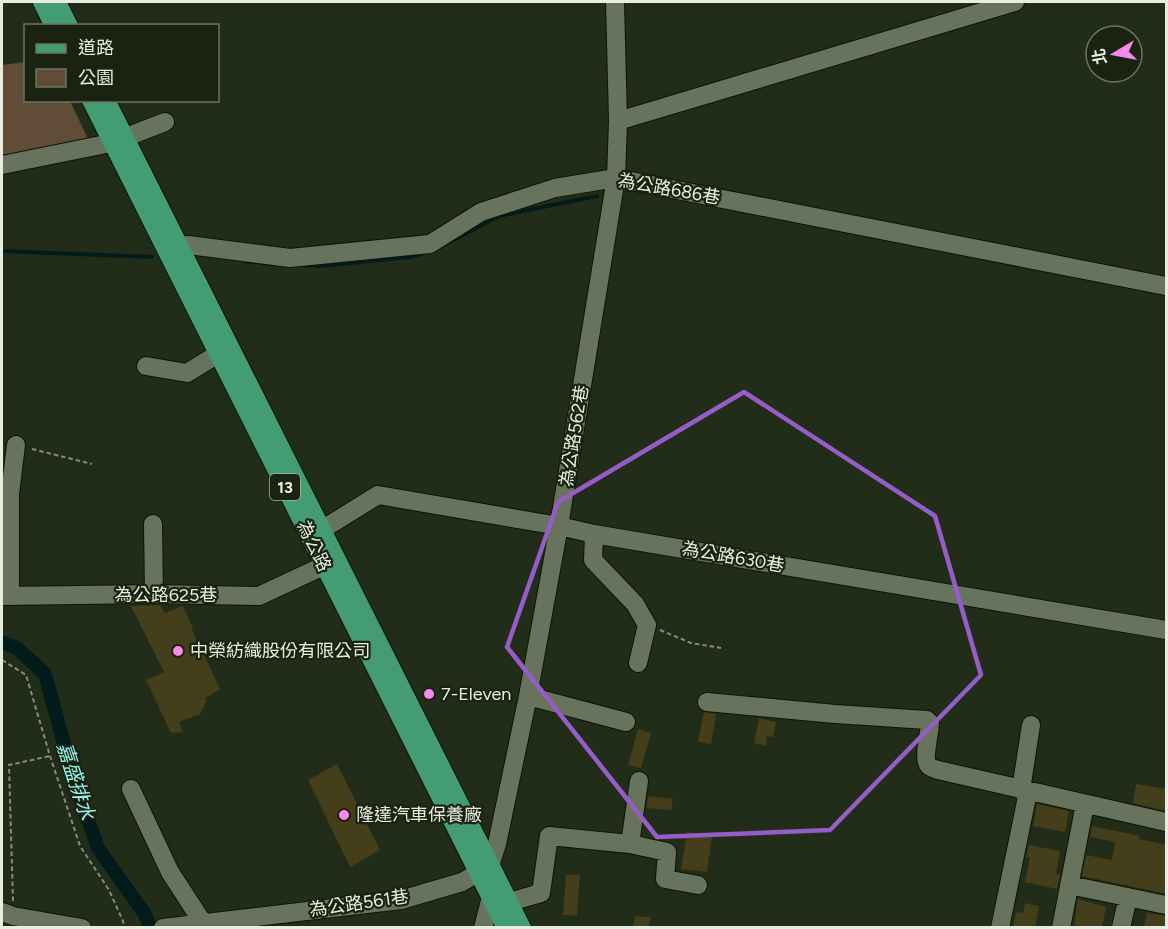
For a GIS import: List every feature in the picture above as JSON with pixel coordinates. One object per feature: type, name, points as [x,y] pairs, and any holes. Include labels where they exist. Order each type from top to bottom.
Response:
[{"type":"main road","points":[[42,2],[53,24]]},
{"type":"main road","points":[[57,2],[68,24]]},
{"type":"main road","name":"為公路","points":[[92,102],[118,140],[484,870],[509,902],[522,927]]},
{"type":"main road","name":"為公路","points":[[107,102],[118,140]]},
{"type":"main road","name":"為公路","points":[[172,248],[218,354],[316,534]]},
{"type":"main road","name":"為公路","points":[[484,870],[491,897],[506,927]]},
{"type":"street","name":"為公路562巷","points":[[484,870],[497,844],[528,696],[559,526],[616,178],[618,121],[615,2]]},
{"type":"street","points":[[618,121],[1015,2]]},
{"type":"street","points":[[2,165],[118,140],[165,122]]},
{"type":"street","name":"為公路686巷","points":[[172,248],[188,246],[290,258],[430,244],[480,212],[555,188],[616,178],[1167,286]]},
{"type":"street","points":[[146,366],[187,373],[218,354]]},
{"type":"street","points":[[6,596],[10,495],[16,445]]},
{"type":"street","name":"為公路630巷","points":[[316,534],[378,495],[594,534],[1167,630]]},
{"type":"street","points":[[153,524],[154,594]]},
{"type":"street","points":[[594,534],[593,560],[635,604],[647,625],[638,663]]},
{"type":"street","name":"為公路625巷","points":[[6,596],[154,594],[259,596],[330,563]]},
{"type":"street","points":[[528,696],[626,722]]},
{"type":"street","points":[[707,702],[927,720],[930,723],[930,733],[925,752],[928,765],[938,770],[1167,822]]},
{"type":"street","points":[[1000,927],[1024,791],[1031,725]]},
{"type":"street","points":[[630,844],[639,781]]},
{"type":"street","points":[[131,789],[170,872],[204,923]]},
{"type":"street","points":[[1061,927],[1085,804]]},
{"type":"street","points":[[509,902],[541,893],[549,836],[630,844],[667,852],[666,879],[698,885]]},
{"type":"street","name":"為公路561巷","points":[[164,927],[401,900],[462,882],[484,870]]},
{"type":"street","points":[[1069,885],[1167,905]]},
{"type":"street","points":[[483,927],[491,897]]},
{"type":"street","points":[[1121,927],[1128,897]]},
{"type":"street","points":[[7,914],[82,927]]},
{"type":"path","points":[[16,445],[92,464]]},
{"type":"path","points":[[647,625],[691,643],[721,648]]},
{"type":"path","points":[[2,660],[26,675],[80,846],[109,890],[124,927]]},
{"type":"path","points":[[7,914],[9,765],[50,756]]},
{"type":"highlighted area","points":[[744,392],[935,516],[981,675],[830,830],[657,837],[507,647],[558,502]]},
{"type":"green space","points":[[24,62],[24,102],[70,102],[89,141],[2,158],[2,65]]},
{"type":"building","name":"中榮紡織股份有限公司","points":[[160,605],[165,613],[183,606],[220,689],[205,698],[206,702],[200,714],[179,722],[183,732],[171,733],[146,680],[164,672],[131,606]]},
{"type":"building","points":[[704,712],[716,714],[711,744],[698,742]]},
{"type":"building","points":[[759,718],[776,722],[773,737],[767,736],[766,746],[754,743]]},
{"type":"building","points":[[638,729],[651,733],[641,768],[628,765]]},
{"type":"building","name":"隆達汽車保養廠","points":[[337,764],[380,850],[350,867],[308,780]]},
{"type":"building","points":[[1136,784],[1167,789],[1167,811],[1133,803]]},
{"type":"building","points":[[648,796],[673,799],[671,810],[647,808]]},
{"type":"building","points":[[1037,804],[1069,811],[1065,832],[1033,826]]},
{"type":"building","points":[[1092,826],[1140,836],[1139,839],[1167,845],[1167,894],[1082,876],[1086,855],[1112,860],[1115,842],[1090,837]]},
{"type":"building","points":[[687,832],[712,836],[707,872],[681,869]]},
{"type":"building","points":[[1029,845],[1060,851],[1056,874],[1060,875],[1057,889],[1025,882],[1030,858],[1026,857]]},
{"type":"building","points":[[580,874],[577,916],[563,915],[566,875]]},
{"type":"building","points":[[1078,899],[1106,907],[1102,927],[1074,927]]},
{"type":"building","points":[[1025,903],[1039,906],[1035,927],[1013,927],[1016,912],[1023,913]]},
{"type":"building","points":[[1147,913],[1167,916],[1167,927],[1144,927]]},
{"type":"building","points":[[635,916],[651,917],[648,927],[633,927]]},
{"type":"waterway","points":[[450,242],[499,216],[597,196]]},
{"type":"waterway","points":[[2,251],[152,257]]},
{"type":"waterway","points":[[303,265],[321,266],[421,254]]},
{"type":"waterway","points":[[244,261],[272,264]]},
{"type":"waterway","name":"嘉盛排水","points":[[2,642],[17,648],[45,674],[74,781],[98,848],[144,913],[151,928]]},
{"type":"place","name":"中榮紡織股份有限公司","points":[[178,651]]},
{"type":"place","name":"7-Eleven","points":[[429,694]]},
{"type":"place","name":"隆達汽車保養廠","points":[[344,815]]}]
